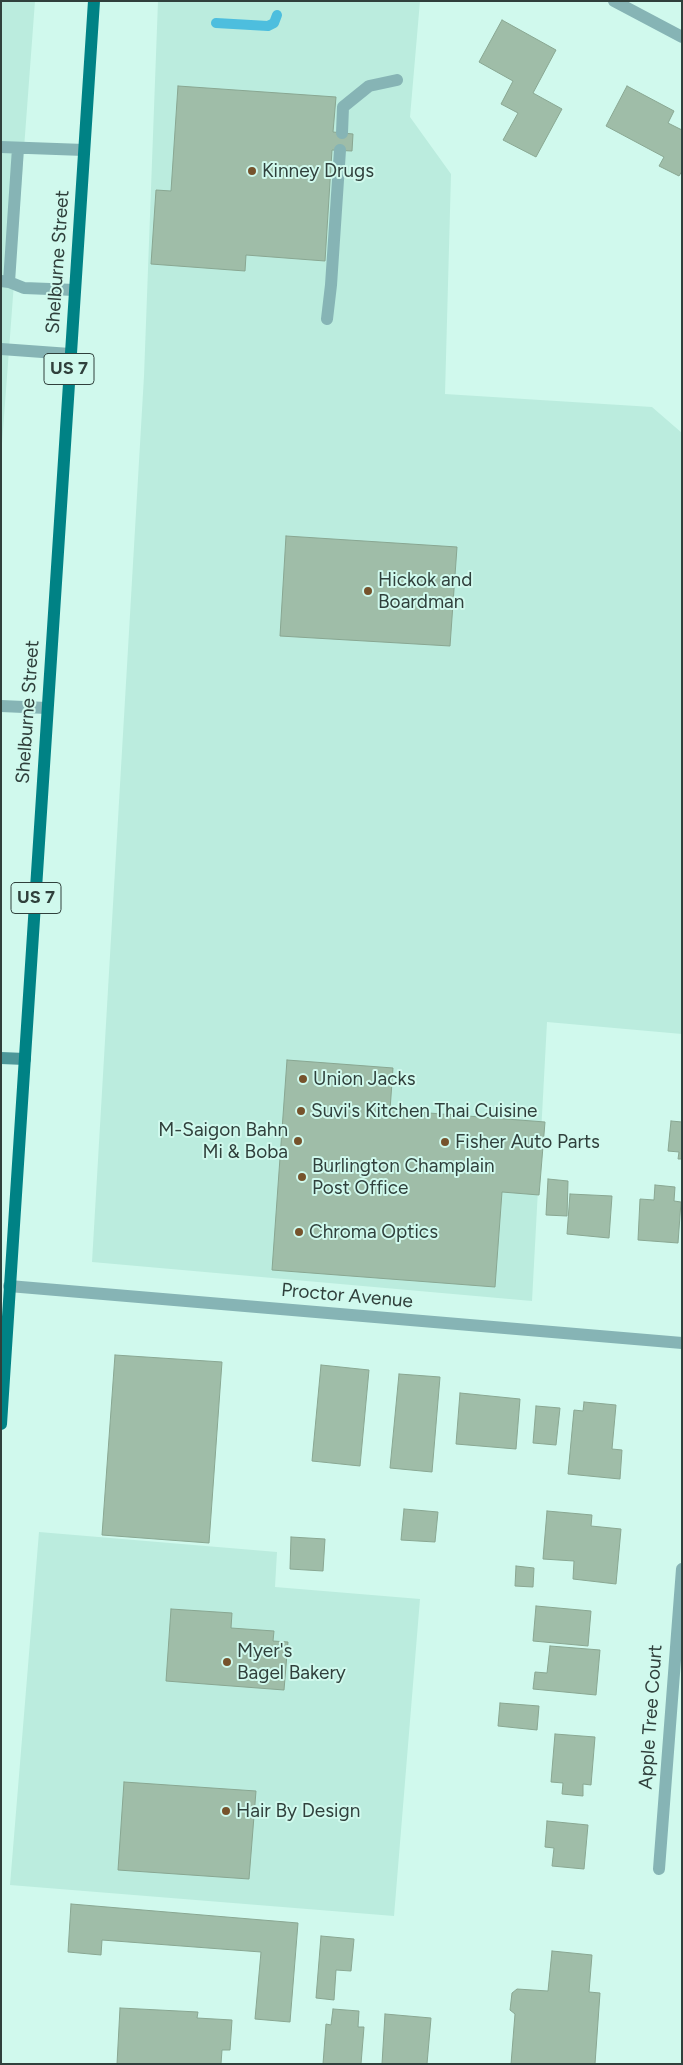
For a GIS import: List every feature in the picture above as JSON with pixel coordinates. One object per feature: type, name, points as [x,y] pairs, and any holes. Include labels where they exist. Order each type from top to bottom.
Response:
[{"type":"main road","name":"Shelburne Street","points":[[1,1424],[94,1]]},
{"type":"street","points":[[614,1],[682,37]]},
{"type":"street","points":[[342,133],[343,107],[369,86],[397,80]]},
{"type":"street","points":[[1,147],[84,150]]},
{"type":"street","points":[[18,148],[5,282],[24,288],[74,290]]},
{"type":"street","points":[[327,319],[340,150]]},
{"type":"street","points":[[1,349],[70,354]]},
{"type":"street","points":[[1,706],[47,708]]},
{"type":"street","points":[[1,1058],[26,1059]]},
{"type":"street","name":"Proctor Avenue","points":[[10,1286],[682,1343]]},
{"type":"street","name":"Apple Tree Court","points":[[658,1869],[682,1569]]},
{"type":"shaded area","points":[[1,1],[35,1],[1,457]]},
{"type":"shaded area","points":[[158,1],[420,1],[410,117],[451,174],[445,394],[652,407],[682,433],[682,1034],[547,1022],[532,1301],[92,1262],[144,376]]},
{"type":"shaded area","points":[[39,1532],[277,1552],[275,1587],[420,1599],[394,1916],[10,1885]]},
{"type":"building","points":[[502,20],[556,50],[533,93],[562,109],[536,157],[503,140],[518,113],[501,104],[513,81],[479,62]]},
{"type":"building","name":"Kinney Drugs","points":[[178,86],[336,97],[333,132],[353,134],[352,151],[332,150],[325,261],[246,255],[245,271],[151,264],[156,190],[171,191]]},
{"type":"building","points":[[627,86],[674,111],[668,123],[682,130],[682,171],[679,176],[659,166],[664,157],[606,126]]},
{"type":"building","name":"Hickok and Boardman","points":[[286,536],[457,547],[450,646],[280,636]]},
{"type":"building","points":[[287,1060],[393,1068],[390,1110],[545,1122],[539,1195],[502,1192],[495,1287],[272,1270]]},
{"type":"building","points":[[671,1121],[682,1122],[682,1159],[678,1159],[679,1152],[668,1151]]},
{"type":"building","points":[[548,1179],[568,1181],[567,1216],[546,1215]]},
{"type":"building","points":[[655,1185],[675,1187],[674,1201],[681,1202],[678,1243],[638,1240],[640,1199],[654,1200]]},
{"type":"building","points":[[570,1194],[612,1196],[609,1238],[567,1234]]},
{"type":"building","points":[[115,1355],[222,1362],[209,1543],[102,1535]]},
{"type":"building","points":[[321,1365],[369,1370],[360,1466],[312,1461]]},
{"type":"building","points":[[399,1374],[440,1377],[432,1472],[390,1468]]},
{"type":"building","points":[[460,1393],[520,1399],[516,1449],[456,1444]]},
{"type":"building","points":[[584,1402],[616,1405],[612,1449],[622,1450],[620,1479],[568,1474],[574,1410],[583,1411]]},
{"type":"building","points":[[536,1406],[560,1408],[556,1445],[533,1443]]},
{"type":"building","points":[[404,1509],[438,1512],[435,1542],[401,1540]]},
{"type":"building","points":[[547,1511],[592,1515],[591,1526],[621,1529],[616,1584],[573,1579],[574,1561],[543,1559]]},
{"type":"building","points":[[291,1537],[325,1539],[323,1571],[290,1569]]},
{"type":"building","points":[[516,1566],[534,1568],[533,1587],[515,1586]]},
{"type":"building","points":[[536,1606],[591,1611],[588,1646],[533,1641]]},
{"type":"building","name":"Myer's Bagel Bakery","points":[[171,1609],[232,1613],[231,1628],[274,1631],[273,1641],[288,1642],[284,1690],[166,1681]]},
{"type":"building","points":[[550,1646],[600,1650],[596,1695],[533,1689],[535,1672],[547,1673]]},
{"type":"building","points":[[500,1703],[539,1706],[537,1730],[498,1726]]},
{"type":"building","points":[[555,1734],[595,1737],[591,1785],[583,1784],[583,1796],[562,1794],[563,1783],[551,1782]]},
{"type":"building","points":[[124,1782],[256,1791],[249,1879],[118,1870]]},
{"type":"building","points":[[547,1821],[588,1825],[584,1869],[552,1866],[554,1848],[545,1847]]},
{"type":"building","points":[[71,1904],[298,1923],[290,2022],[255,2019],[261,1952],[102,1940],[101,1955],[68,1952]]},
{"type":"building","points":[[321,1936],[354,1939],[351,1971],[336,1970],[334,2000],[316,1998]]},
{"type":"building","points":[[552,1951],[592,1955],[589,1992],[600,1993],[595,2064],[511,2064],[515,2014],[510,2010],[512,1993],[517,1989],[548,1991]]},
{"type":"building","points":[[120,2008],[198,2012],[197,2018],[232,2020],[230,2050],[222,2050],[221,2064],[117,2064]]},
{"type":"building","points":[[333,2009],[359,2011],[358,2027],[364,2027],[361,2064],[323,2064],[326,2024],[331,2025]]},
{"type":"building","points":[[385,2014],[431,2018],[427,2064],[382,2064]]},
{"type":"waterway","points":[[216,23],[268,26],[274,23],[277,15]]},
{"type":"place","name":"Kinney Drugs","points":[[252,171]]},
{"type":"place","name":"Hickok and Boardman","points":[[368,591]]},
{"type":"place","name":"Union Jacks","points":[[303,1079]]},
{"type":"place","name":"Suvi's Kitchen Thai Cuisine","points":[[301,1111]]},
{"type":"place","name":"M-Saigon Bahn Mi & Boba","points":[[298,1141]]},
{"type":"place","name":"Fisher Auto Parts","points":[[445,1142]]},
{"type":"place","name":"Burlington Champlain Post Office","points":[[302,1177]]},
{"type":"place","name":"Chroma Optics","points":[[299,1232]]},
{"type":"place","name":"Myer's Bagel Bakery","points":[[227,1662]]},
{"type":"place","name":"Hair By Design","points":[[226,1811]]}]
